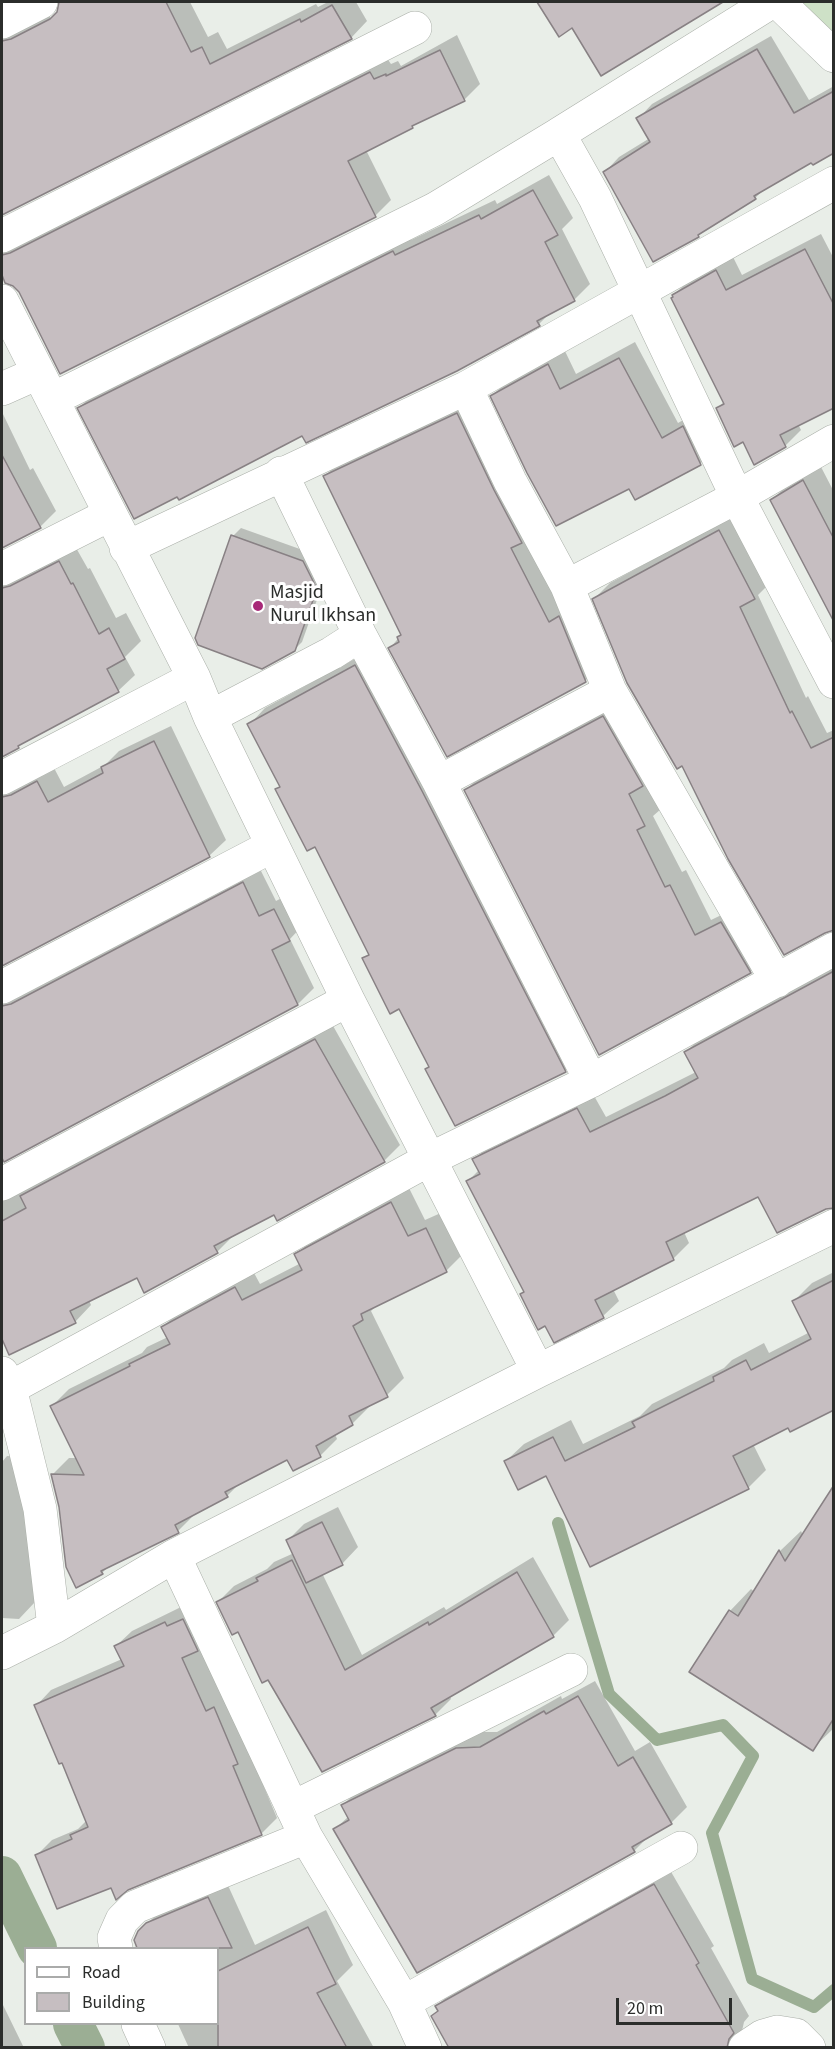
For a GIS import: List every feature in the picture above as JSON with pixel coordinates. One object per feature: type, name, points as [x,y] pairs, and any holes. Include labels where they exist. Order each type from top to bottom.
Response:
[{"type":"street","points":[[2,389],[45,386],[435,209],[771,2]]},
{"type":"street","points":[[778,2],[834,56]]},
{"type":"street","points":[[2,22],[36,3]]},
{"type":"street","points":[[2,236],[415,28]]},
{"type":"street","points":[[559,134],[595,198],[737,496],[834,682]]},
{"type":"street","points":[[126,548],[281,473],[466,388],[834,183]]},
{"type":"street","points":[[2,301],[194,678],[210,717],[348,1000],[538,1371]]},
{"type":"street","points":[[466,388],[510,481],[567,586],[610,691],[777,981]]},
{"type":"street","points":[[567,586],[737,496],[834,441]]},
{"type":"street","points":[[281,473],[360,634],[439,782],[591,1081]]},
{"type":"street","points":[[2,569],[109,515]]},
{"type":"street","points":[[210,717],[332,653],[360,634]]},
{"type":"street","points":[[2,778],[194,678]]},
{"type":"street","points":[[439,782],[610,691]]},
{"type":"street","points":[[2,987],[272,846]]},
{"type":"street","points":[[54,1627],[40,1509],[6,1380],[430,1158],[591,1081],[834,949]]},
{"type":"street","points":[[2,1184],[348,1000]]},
{"type":"street","points":[[7,1650],[54,1627],[174,1556],[538,1371],[834,1226]]},
{"type":"street","points":[[174,1556],[306,1837],[404,2002],[425,2048]]},
{"type":"street","points":[[292,1808],[571,1670]]},
{"type":"street","points":[[116,1947],[114,1938],[122,1920],[135,1907],[306,1837]]},
{"type":"street","points":[[404,2002],[681,1848]]},
{"type":"street","points":[[138,2025],[149,2048]]},
{"type":"street","points":[[745,2048],[763,2036],[777,2032],[796,2035],[809,2048]]},
{"type":"green space","points":[[779,2],[833,2],[833,49]]},
{"type":"building","points":[[59,2],[166,2],[191,52],[202,47],[210,64],[300,19],[301,22],[332,5],[352,39],[2,215],[2,41],[11,39],[50,19],[57,12]]},
{"type":"building","points":[[537,2],[723,2],[601,76],[572,28],[559,37]]},
{"type":"building","points":[[757,49],[794,113],[834,91],[834,153],[813,165],[811,163],[754,196],[756,199],[698,235],[699,237],[653,262],[603,172],[650,142],[636,118]]},
{"type":"building","points":[[440,50],[465,101],[412,126],[413,128],[348,161],[376,217],[60,374],[19,292],[13,286],[5,283],[2,275],[2,255],[370,72],[374,79],[386,74],[386,76]]},
{"type":"building","points":[[533,190],[558,235],[545,242],[575,301],[537,321],[540,326],[457,371],[306,443],[302,436],[179,500],[177,497],[134,519],[77,408],[393,251],[395,255],[479,215],[481,219]]},
{"type":"building","points":[[805,249],[834,305],[834,408],[780,435],[786,447],[754,465],[743,442],[734,447],[716,408],[724,404],[671,298],[672,295],[716,270],[726,290]]},
{"type":"building","points":[[619,358],[662,438],[683,426],[701,465],[635,500],[629,489],[556,526],[527,473],[490,396],[548,364],[560,389]]},
{"type":"building","points":[[457,413],[522,543],[511,548],[549,622],[559,616],[586,682],[447,757],[388,648],[399,642],[397,637],[401,635],[323,476]]},
{"type":"building","points":[[2,455],[41,528],[2,548]]},
{"type":"building","points":[[803,480],[834,539],[834,622],[770,500]]},
{"type":"building","points":[[719,530],[755,599],[740,607],[790,713],[792,711],[811,748],[834,737],[834,930],[784,955],[728,859],[682,766],[677,769],[627,683],[592,599]]},
{"type":"building","name":"Masjid Nurul Ikhsan","points":[[231,535],[303,561],[317,589],[295,651],[262,669],[198,645],[195,638]]},
{"type":"building","points":[[59,561],[99,634],[109,628],[125,659],[107,669],[119,692],[18,746],[19,748],[2,757],[2,588]]},
{"type":"building","points":[[355,665],[566,1072],[455,1126],[425,1069],[429,1067],[399,1009],[390,1014],[362,958],[369,955],[315,847],[307,851],[275,789],[280,787],[247,724]]},
{"type":"building","points":[[603,716],[643,786],[629,794],[645,826],[637,830],[665,887],[670,885],[695,935],[721,922],[751,973],[599,1055],[464,790]]},
{"type":"building","points":[[154,741],[210,857],[2,966],[2,797],[11,795],[37,781],[48,802],[103,773],[101,767]]},
{"type":"building","points":[[243,882],[259,916],[274,909],[290,941],[272,950],[298,1005],[4,1162],[2,1158],[2,1006],[11,1004]]},
{"type":"building","points":[[834,971],[834,1208],[826,1209],[777,1233],[758,1197],[666,1242],[674,1260],[595,1300],[604,1318],[554,1343],[545,1326],[538,1330],[520,1294],[524,1292],[466,1181],[480,1174],[472,1159],[577,1108],[590,1132],[665,1096],[698,1078],[684,1052]]},
{"type":"building","points":[[315,1039],[385,1162],[277,1221],[274,1215],[214,1246],[218,1253],[144,1293],[137,1278],[70,1311],[76,1323],[9,1355],[2,1339],[2,1221],[26,1208],[20,1196]]},
{"type":"building","points":[[391,1202],[408,1236],[426,1228],[447,1272],[361,1314],[363,1320],[353,1326],[388,1397],[349,1416],[353,1425],[316,1446],[321,1457],[293,1471],[287,1460],[225,1492],[228,1497],[175,1525],[179,1533],[101,1571],[103,1574],[76,1588],[66,1567],[59,1507],[51,1474],[84,1475],[50,1406],[170,1344],[161,1327],[235,1287],[242,1300],[302,1270],[294,1254]]},
{"type":"building","points":[[834,1280],[834,1410],[790,1432],[788,1428],[733,1456],[749,1489],[590,1567],[546,1476],[518,1490],[504,1461],[553,1437],[565,1461],[635,1427],[632,1422],[714,1381],[713,1377],[746,1360],[751,1370],[811,1339],[792,1301]]},
{"type":"building","points":[[834,1485],[834,1718],[813,1751],[689,1672],[729,1610],[738,1616],[779,1550],[785,1561]]},
{"type":"building","points":[[322,1522],[343,1565],[306,1583],[286,1540]]},
{"type":"building","points":[[292,1560],[345,1670],[428,1622],[429,1625],[517,1572],[554,1637],[431,1708],[436,1716],[322,1772],[268,1680],[262,1683],[238,1632],[232,1635],[216,1602],[258,1581],[256,1578]]},
{"type":"building","points":[[183,1619],[198,1651],[182,1658],[206,1711],[214,1707],[238,1764],[233,1766],[262,1835],[128,1890],[116,1900],[111,1888],[57,1909],[35,1855],[72,1839],[70,1835],[88,1827],[62,1763],[59,1764],[34,1705],[124,1666],[114,1646],[165,1622],[167,1626]]},
{"type":"building","points":[[578,1696],[618,1766],[633,1757],[672,1824],[632,1847],[635,1852],[417,1973],[333,1829],[349,1820],[341,1805],[456,1748],[480,1747],[544,1711],[546,1714]]},
{"type":"building","points":[[654,1884],[699,1963],[696,1965],[734,2033],[729,2039],[727,2048],[449,2048],[431,2016],[438,2011],[435,2006]]},
{"type":"building","points":[[208,1897],[232,1948],[137,1947],[134,1940],[138,1931],[146,1923]]},
{"type":"building","points":[[308,1927],[336,1984],[317,1993],[347,2048],[218,2048],[219,1971]]},
{"type":"waterway","points":[[558,1523],[609,1694],[657,1740],[723,1725],[753,1756],[712,1833],[752,1979],[814,2007],[834,1990]]},
{"type":"waterway","points":[[2,1876],[37,1947]]},
{"type":"waterway","points":[[74,2025],[85,2048]]},
{"type":"place","name":"Masjid Nurul Ikhsan","points":[[258,606]]}]
